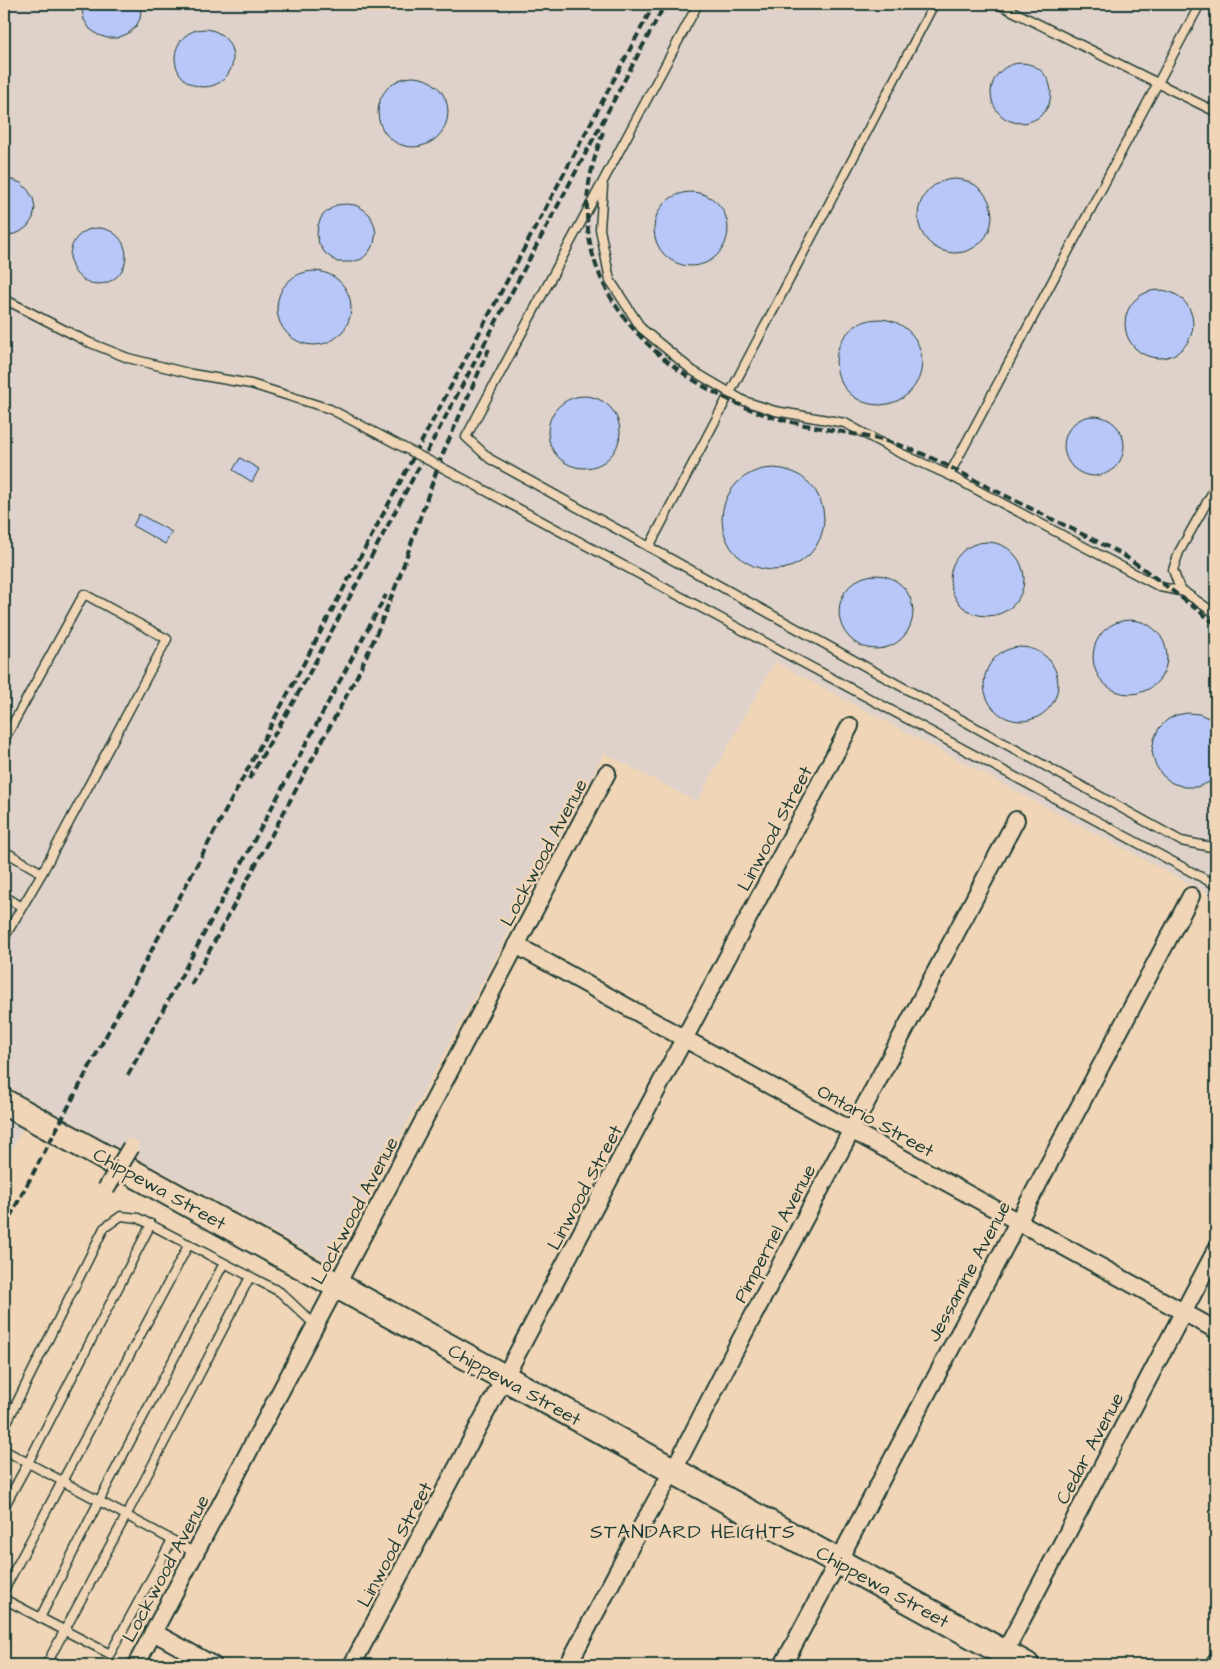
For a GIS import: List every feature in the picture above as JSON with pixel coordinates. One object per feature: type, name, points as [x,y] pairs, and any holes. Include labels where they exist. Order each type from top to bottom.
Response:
[{"type":"main road","name":"Chippewa Street","points":[[4,1102],[838,1562],[1010,1661]]},
{"type":"street","name":"Linwood Street","points":[[352,1665],[850,726]]},
{"type":"street","name":"Lockwood Avenue","points":[[136,1665],[338,1286],[607,773]]},
{"type":"street","name":"Pimpernel Avenue","points":[[568,1665],[1016,820]]},
{"type":"street","name":"Jessamine Avenue","points":[[783,1665],[1191,896]]},
{"type":"street","name":"Ontario Street","points":[[516,945],[1216,1330]]},
{"type":"street","points":[[106,1189],[130,1147]]},
{"type":"street","name":"Cedar Avenue","points":[[1010,1661],[1183,1312],[1216,1250]]},
{"type":"street","points":[[153,1632],[213,1665]]},
{"type":"street","points":[[1214,1665],[1216,1661]]},
{"type":"lane","points":[[698,4],[466,437],[490,459],[1181,841],[1216,848]]},
{"type":"lane","points":[[649,546],[934,4]]},
{"type":"lane","points":[[998,4],[1216,112]]},
{"type":"lane","points":[[949,475],[1200,4]]},
{"type":"lane","points":[[604,182],[600,229],[610,280],[641,328],[693,371],[744,400],[775,411],[845,423],[898,452],[949,475],[1160,587],[1185,592]]},
{"type":"lane","points":[[4,299],[88,342],[128,358],[192,374],[251,384],[330,409],[471,483],[1216,885]]},
{"type":"lane","points":[[1216,486],[1179,552],[1173,570],[1180,589],[1216,614]]},
{"type":"lane","points":[[4,740],[84,594],[167,639],[42,873],[4,938]]},
{"type":"lane","points":[[4,851],[42,873]]},
{"type":"lane","points":[[4,896],[22,907]]},
{"type":"lane","points":[[4,1428],[104,1228],[121,1216],[138,1218],[151,1224],[280,1292],[316,1326]]},
{"type":"lane","points":[[4,1507],[151,1224]]},
{"type":"lane","points":[[4,1590],[189,1244]]},
{"type":"lane","points":[[40,1618],[224,1263]]},
{"type":"lane","points":[[46,1665],[250,1277]]},
{"type":"lane","points":[[4,1450],[195,1553]]},
{"type":"lane","points":[[4,1599],[110,1654],[172,1540]]},
{"type":"shaded area","points":[[4,4],[1216,4],[1216,898],[775,662],[697,802],[604,753],[332,1264],[4,1085]]},
{"type":"shaded area","points":[[4,1118],[23,1128],[4,1166]]},
{"type":"building","points":[[83,4],[140,4],[140,19],[135,28],[127,34],[117,38],[107,38],[98,35],[90,29],[84,20]]},
{"type":"building","points":[[198,29],[210,29],[225,37],[233,52],[233,64],[225,79],[210,87],[198,87],[183,79],[175,64],[175,52],[183,37]]},
{"type":"building","points":[[1021,63],[1038,68],[1046,76],[1051,93],[1046,110],[1038,118],[1021,123],[1004,118],[996,110],[991,93],[996,76],[1004,68]]},
{"type":"building","points":[[406,77],[420,77],[433,83],[442,92],[448,105],[446,125],[438,137],[420,147],[406,147],[393,141],[384,132],[378,119],[378,105],[384,92],[393,83]]},
{"type":"building","points":[[4,179],[21,183],[33,198],[35,208],[33,218],[28,226],[20,232],[4,236]]},
{"type":"building","points":[[955,179],[969,182],[981,190],[989,202],[992,216],[989,230],[981,242],[969,250],[955,253],[941,250],[929,242],[921,230],[918,216],[921,202],[929,190],[941,182]]},
{"type":"building","points":[[698,192],[718,202],[726,215],[728,229],[726,243],[718,256],[705,264],[684,266],[664,256],[656,243],[654,222],[664,202],[677,194]]},
{"type":"building","points":[[336,205],[355,205],[370,215],[376,233],[374,243],[362,259],[352,262],[337,262],[325,253],[319,244],[317,235],[318,225],[322,216],[329,210]]},
{"type":"building","points":[[92,228],[104,228],[118,236],[126,250],[124,267],[118,276],[104,284],[92,284],[82,279],[75,272],[70,262],[70,250],[75,240],[82,233]]},
{"type":"building","points":[[307,271],[321,271],[335,277],[345,287],[351,301],[349,322],[335,339],[321,345],[307,345],[293,339],[283,329],[277,315],[277,301],[283,287],[293,277]]},
{"type":"building","points":[[1152,290],[1166,290],[1178,295],[1188,305],[1193,317],[1193,331],[1188,343],[1178,353],[1166,358],[1152,358],[1140,353],[1130,343],[1125,331],[1125,317],[1130,305],[1140,295]]},
{"type":"building","points":[[879,319],[896,322],[910,331],[919,345],[922,362],[919,379],[910,393],[896,402],[879,405],[862,402],[848,393],[839,379],[836,362],[839,345],[848,331],[862,322]]},
{"type":"building","points":[[577,396],[591,396],[610,406],[620,425],[620,439],[610,458],[591,468],[577,468],[558,458],[548,439],[548,425],[558,406]]},
{"type":"building","points":[[1088,416],[1100,416],[1111,421],[1119,429],[1124,440],[1122,458],[1111,471],[1100,476],[1088,476],[1077,471],[1069,463],[1064,452],[1064,440],[1069,429],[1077,421]]},
{"type":"building","points":[[240,458],[259,469],[252,482],[233,470]]},
{"type":"building","points":[[773,468],[793,472],[809,483],[820,499],[824,519],[820,539],[809,555],[793,566],[773,570],[753,566],[737,555],[726,539],[722,519],[726,499],[737,483],[753,472]]},
{"type":"building","points":[[139,514],[172,532],[165,544],[133,526]]},
{"type":"building","points":[[987,542],[1008,548],[1018,558],[1024,579],[1018,600],[1008,610],[987,616],[966,610],[956,600],[950,579],[956,558],[966,548]]},
{"type":"building","points":[[876,575],[897,581],[907,591],[913,612],[907,633],[897,643],[876,649],[855,643],[845,633],[839,612],[845,591],[855,581]]},
{"type":"building","points":[[1130,620],[1151,626],[1161,636],[1167,657],[1161,678],[1151,688],[1130,694],[1109,688],[1099,678],[1093,657],[1099,636],[1109,626]]},
{"type":"building","points":[[1021,647],[1042,653],[1052,663],[1058,684],[1052,705],[1042,715],[1021,721],[1000,715],[990,705],[984,684],[990,663],[1000,653]]},
{"type":"building","points":[[1199,714],[1209,718],[1216,724],[1216,776],[1210,782],[1197,787],[1184,787],[1172,783],[1162,775],[1155,764],[1152,751],[1154,739],[1159,728],[1176,715]]},
{"type":"railway","points":[[4,1228],[654,4]]},
{"type":"railway","points":[[249,779],[304,683],[665,4]]},
{"type":"railway","points":[[603,132],[589,182],[587,213],[591,248],[602,280],[619,310],[640,336],[666,360],[694,380],[724,397],[755,411],[790,422],[881,440],[911,449],[933,459],[1120,553],[1216,624]]},
{"type":"railway","points":[[191,985],[357,676],[399,578],[441,458],[489,349]]},
{"type":"railway","points":[[128,1075],[386,595]]},
{"type":"district","name":"STANDARD HEIGHTS","points":[[693,1531]]}]
